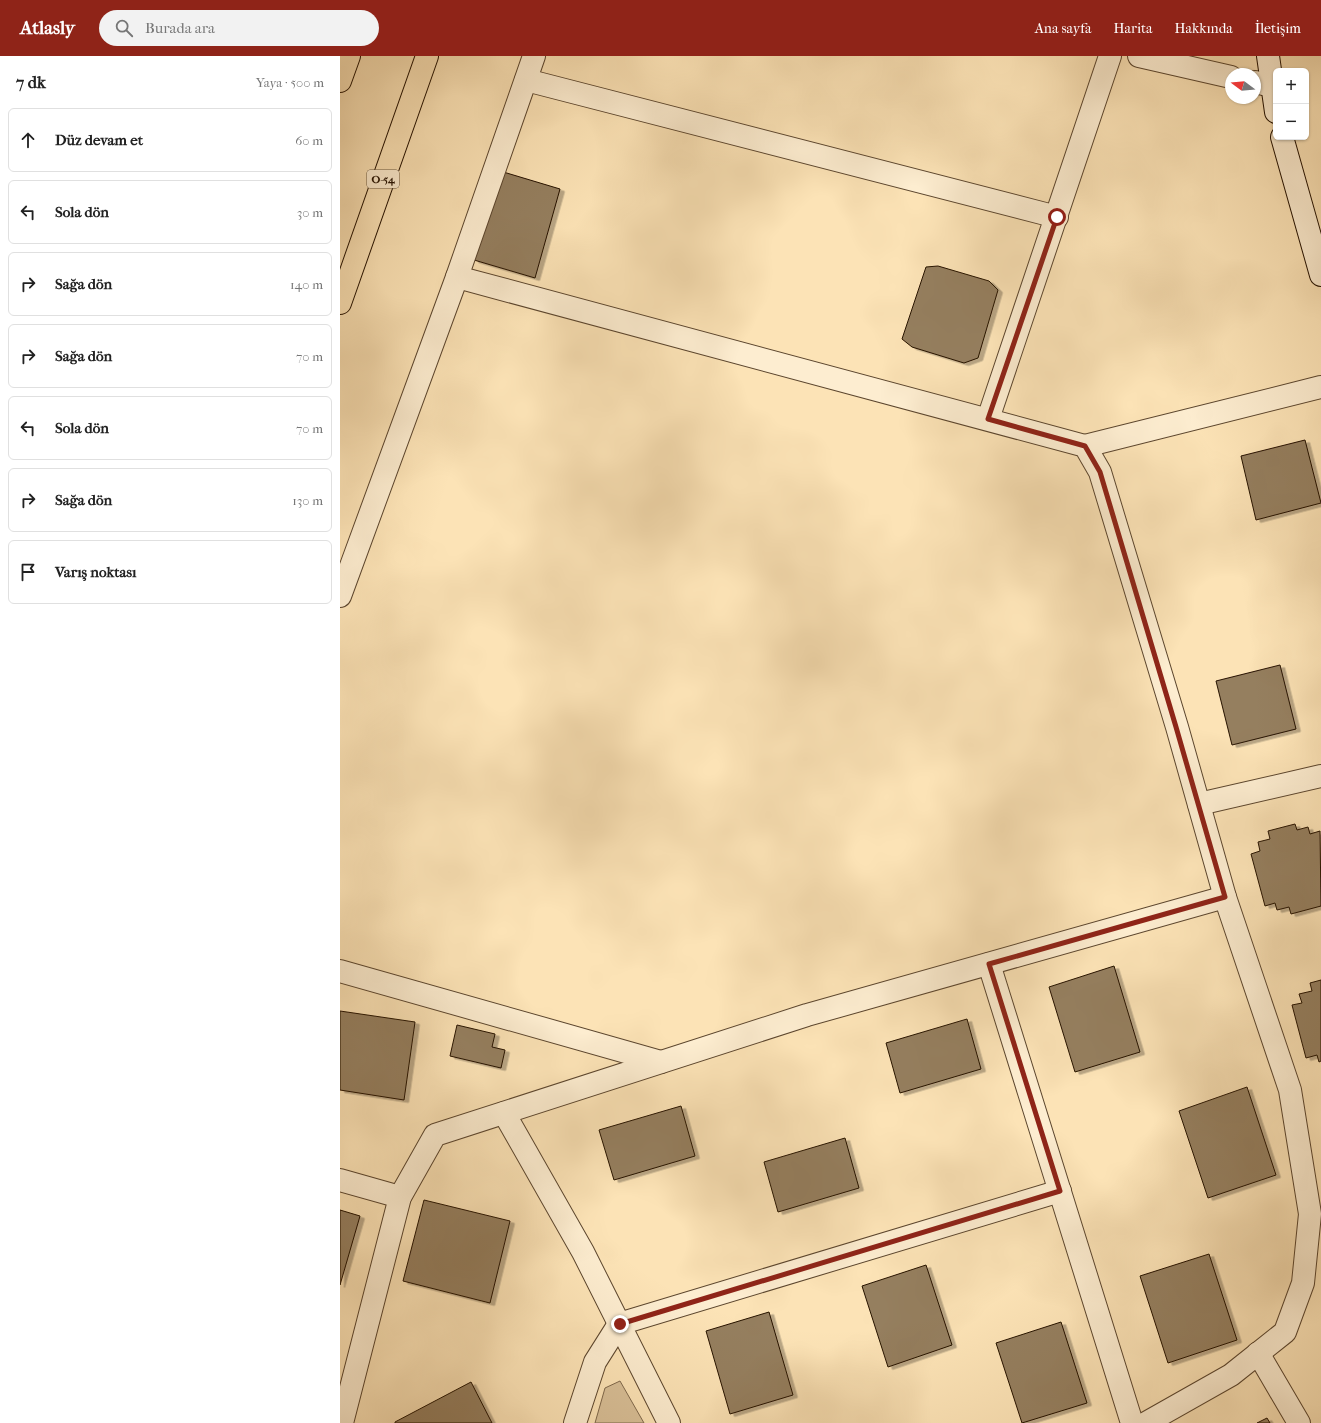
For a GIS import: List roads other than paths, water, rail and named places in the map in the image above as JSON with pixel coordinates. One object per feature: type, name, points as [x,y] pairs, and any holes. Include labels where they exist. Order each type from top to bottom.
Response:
[{"type":"highway","points":[[340,80],[349,56]]},
{"type":"highway","name":"O-54","points":[[340,303],[427,56]]},
{"type":"street","points":[[340,596],[457,277],[534,56]]},
{"type":"street","points":[[988,419],[1110,56]]},
{"type":"street","points":[[1139,56],[1225,76]]},
{"type":"street","points":[[1268,56],[1263,84],[1273,106]]},
{"type":"street","points":[[526,80],[1057,217]]},
{"type":"street","points":[[1283,140],[1321,275]]},
{"type":"street","points":[[457,277],[1085,446],[1321,387]]},
{"type":"street","points":[[1085,446],[1100,472],[1199,804],[1225,897],[1290,1090],[1310,1214],[1303,1283],[1285,1332],[1231,1374],[1146,1423]]},
{"type":"street","points":[[1199,804],[1321,776]]},
{"type":"street","points":[[342,1423],[400,1197],[435,1135],[807,1015],[1225,897]]},
{"type":"street","points":[[989,964],[1132,1423]]},
{"type":"street","points":[[340,971],[661,1062]]},
{"type":"street","points":[[504,1113],[583,1252],[669,1423]]},
{"type":"street","points":[[340,1180],[400,1197]]},
{"type":"street","points":[[574,1423],[595,1362],[620,1324],[1060,1191]]},
{"type":"street","points":[[1258,1353],[1299,1423]]}]
